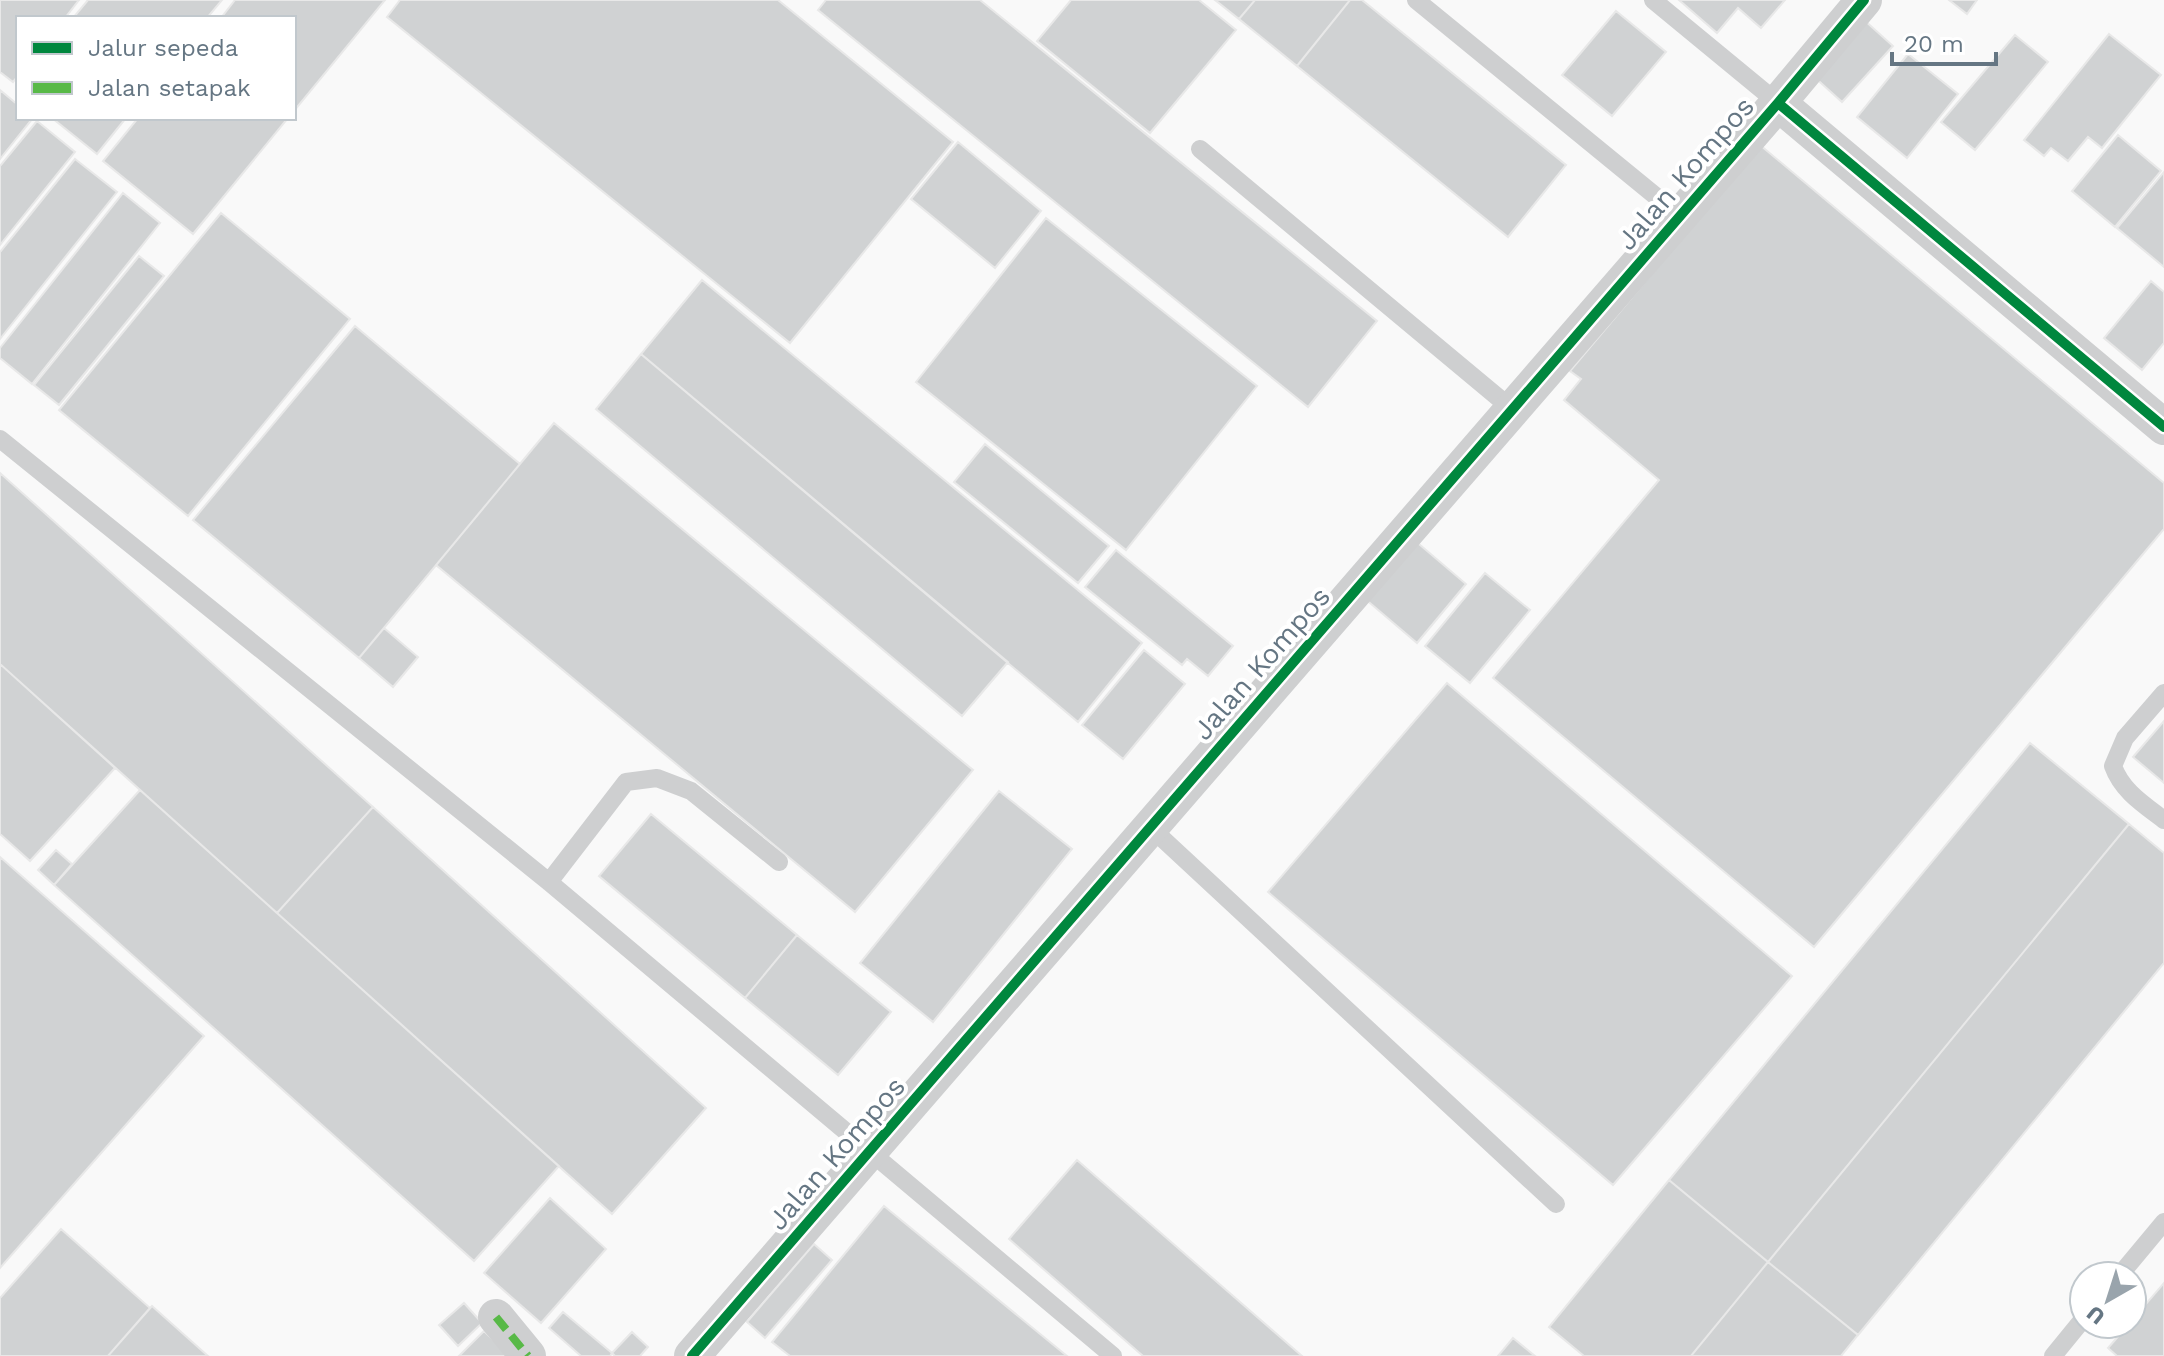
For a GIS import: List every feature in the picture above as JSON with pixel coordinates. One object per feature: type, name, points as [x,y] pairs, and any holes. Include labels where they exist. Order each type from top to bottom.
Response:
[{"type":"street","name":"Jalan Kompos","points":[[692,1356],[1864,0]]},
{"type":"street","points":[[1778,103],[2164,427]]},
{"type":"street","points":[[496,1317],[528,1356]]},
{"type":"lane","points":[[1416,0],[1680,216]]},
{"type":"lane","points":[[1653,0],[1778,103]]},
{"type":"lane","points":[[1200,149],[1512,409]]},
{"type":"lane","points":[[0,439],[549,882],[1113,1356]]},
{"type":"lane","points":[[2164,693],[2125,738],[2113,766],[2130,793],[2164,820]]},
{"type":"lane","points":[[549,882],[626,782],[657,778],[691,791],[779,862]]},
{"type":"lane","points":[[1150,827],[1556,1204]]},
{"type":"lane","points":[[2132,1260],[2164,1222]]},
{"type":"lane","points":[[2053,1356],[2068,1338]]},
{"type":"building","points":[[0,0],[79,0],[67,16],[16,16],[16,78],[13,82],[0,72]]},
{"type":"building","points":[[88,0],[222,0],[209,16],[75,16]]},
{"type":"building","points":[[235,0],[385,0],[296,109],[296,16],[223,16]]},
{"type":"building","points":[[400,0],[778,0],[953,142],[790,343],[387,17]]},
{"type":"building","points":[[826,0],[980,0],[1377,321],[1308,407],[818,10]]},
{"type":"building","points":[[1071,0],[1199,0],[1236,30],[1150,133],[1037,41]]},
{"type":"building","points":[[1215,0],[1255,0],[1239,19]]},
{"type":"building","points":[[1255,0],[1350,0],[1297,66],[1239,19]]},
{"type":"building","points":[[1350,0],[1362,0],[1566,165],[1508,237],[1297,66]]},
{"type":"building","points":[[1679,0],[1785,0],[1761,28],[1738,8],[1717,33]]},
{"type":"building","points":[[1949,0],[1977,0],[1967,14]]},
{"type":"building","points":[[1616,11],[1666,52],[1612,116],[1562,75]]},
{"type":"building","points":[[1863,19],[1893,46],[1842,102],[1811,74]]},
{"type":"building","points":[[2109,34],[2161,75],[2102,148],[2088,137],[2068,161],[2051,148],[2044,156],[2024,140]]},
{"type":"building","points":[[2015,35],[2048,62],[1975,150],[1941,122]]},
{"type":"building","points":[[1908,54],[1958,94],[1907,158],[1857,117]]},
{"type":"building","points":[[0,90],[16,103],[16,120],[31,120],[0,159]]},
{"type":"building","points":[[54,120],[124,120],[97,154]]},
{"type":"building","points":[[136,120],[286,120],[193,234],[103,161]]},
{"type":"building","points":[[37,121],[75,152],[0,245],[0,166]]},
{"type":"building","points":[[2118,135],[2161,171],[2115,227],[2072,191]]},
{"type":"building","points":[[958,142],[1041,211],[995,268],[911,199]]},
{"type":"building","points":[[1760,145],[2164,483],[2164,529],[1814,947],[1493,678],[1659,480],[1564,400],[1581,379],[1570,371]]},
{"type":"building","points":[[75,159],[117,192],[0,339],[0,252]]},
{"type":"building","points":[[2164,172],[2164,267],[2117,228]]},
{"type":"building","points":[[123,193],[160,223],[32,384],[0,358],[0,348]]},
{"type":"building","points":[[221,213],[350,319],[188,516],[59,410]]},
{"type":"building","points":[[1046,218],[1257,386],[1126,550],[916,382]]},
{"type":"building","points":[[139,256],[164,276],[59,405],[34,385]]},
{"type":"building","points":[[702,280],[1142,643],[1078,722],[641,354]]},
{"type":"building","points":[[2151,281],[2164,292],[2164,343],[2142,370],[2104,338]]},
{"type":"building","points":[[355,326],[520,464],[359,658],[193,520]]},
{"type":"building","points":[[641,354],[1008,662],[962,716],[596,409]]},
{"type":"building","points":[[554,423],[973,770],[855,912],[436,565]]},
{"type":"building","points":[[985,444],[1109,546],[1078,583],[954,482]]},
{"type":"building","points":[[0,473],[373,807],[277,913],[0,664]]},
{"type":"building","points":[[1406,533],[1466,584],[1417,643],[1357,592]]},
{"type":"building","points":[[1116,550],[1233,646],[1208,676],[1187,659],[1182,665],[1085,587]]},
{"type":"building","points":[[1485,573],[1530,610],[1470,683],[1425,646]]},
{"type":"building","points":[[384,628],[418,657],[393,687],[359,658]]},
{"type":"building","points":[[1144,650],[1185,684],[1123,759],[1082,725]]},
{"type":"building","points":[[0,664],[115,768],[30,861],[0,834]]},
{"type":"building","points":[[1447,683],[1792,976],[1613,1185],[1268,892]]},
{"type":"building","points":[[2164,721],[2164,783],[2133,757]]},
{"type":"building","points":[[2030,743],[2129,824],[1768,1262],[1669,1180]]},
{"type":"building","points":[[140,790],[559,1166],[474,1261],[54,885]]},
{"type":"building","points":[[999,791],[1072,849],[933,1022],[860,963]]},
{"type":"building","points":[[373,807],[706,1108],[612,1214],[277,913]]},
{"type":"building","points":[[651,814],[797,935],[745,998],[599,876]]},
{"type":"building","points":[[2129,824],[2164,853],[2164,963],[1858,1335],[1768,1262]]},
{"type":"building","points":[[56,850],[72,864],[54,885],[38,870]]},
{"type":"building","points":[[0,857],[204,1036],[0,1268]]},
{"type":"building","points":[[797,935],[891,1012],[838,1075],[745,998]]},
{"type":"building","points":[[1077,1160],[1302,1356],[1143,1356],[1009,1239]]},
{"type":"building","points":[[1669,1180],[1768,1262],[1691,1356],[1584,1356],[1549,1327]]},
{"type":"building","points":[[550,1198],[606,1249],[541,1323],[484,1273]]},
{"type":"building","points":[[884,1206],[1067,1356],[790,1356],[772,1342]]},
{"type":"building","points":[[61,1229],[150,1308],[108,1356],[0,1356],[0,1298]]},
{"type":"building","points":[[814,1244],[832,1260],[765,1338],[747,1322]]},
{"type":"building","points":[[1768,1262],[1858,1335],[1841,1356],[1691,1356]]},
{"type":"building","points":[[2164,1283],[2164,1356],[2117,1356],[2108,1348],[2115,1340],[2148,1340],[2148,1302]]},
{"type":"building","points":[[464,1303],[482,1323],[458,1346],[439,1325]]},
{"type":"building","points":[[152,1306],[208,1356],[108,1356]]},
{"type":"building","points":[[563,1312],[612,1353],[610,1356],[581,1356],[549,1328]]},
{"type":"building","points":[[484,1331],[510,1356],[459,1356]]},
{"type":"building","points":[[632,1332],[648,1347],[640,1356],[615,1356],[612,1353]]},
{"type":"building","points":[[1513,1338],[1535,1356],[1498,1356]]},
{"type":"marked path","points":[[496,1317],[528,1356]]},
{"type":"cycle path","points":[[692,1356],[1864,0]]},
{"type":"cycle path","points":[[1778,103],[2164,427]]}]
